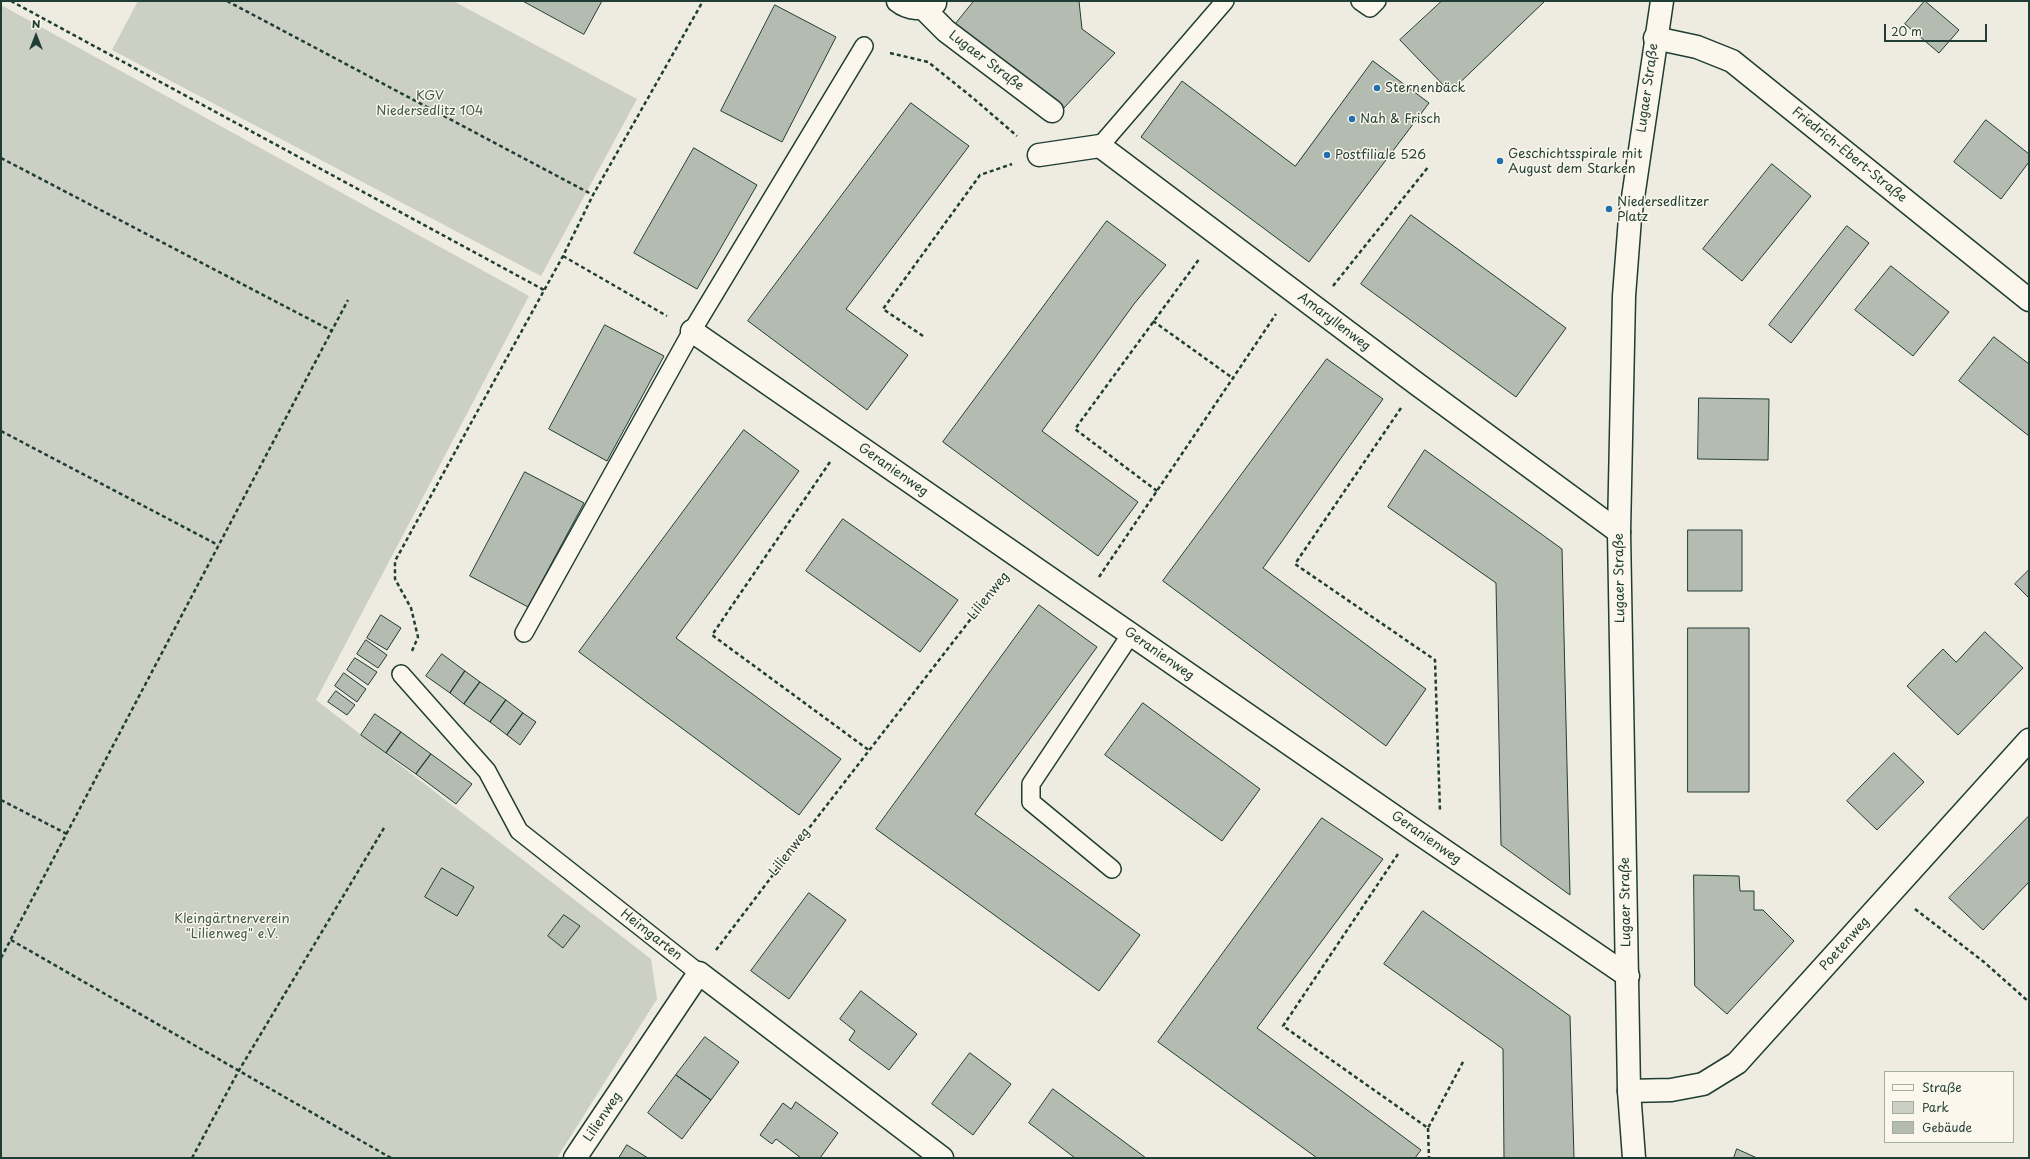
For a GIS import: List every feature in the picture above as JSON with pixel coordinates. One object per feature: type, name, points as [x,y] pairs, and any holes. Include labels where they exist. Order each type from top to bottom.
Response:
[{"type":"street","name":"Lugaer Straße","points":[[898,1],[903,5],[913,8],[930,5],[946,31],[1052,111]]},
{"type":"street","name":"Lugaer Straße","points":[[1634,1158],[1629,1091],[1619,532],[1624,296],[1630,218],[1655,38],[1662,1]]},
{"type":"street","name":"Friedrich-Ebert-Straße","points":[[1655,38],[1697,47],[1732,61],[2029,300]]},
{"type":"street","points":[[1039,155],[1100,146]]},
{"type":"street","name":"Amaryllenweg","points":[[1100,146],[1218,236],[1619,532]]},
{"type":"street","name":"Geranienweg","points":[[692,330],[1414,830],[1628,976]]},
{"type":"street","name":"Poetenweg","points":[[1629,1091],[1672,1090],[1702,1084],[1737,1063],[2029,740]]},
{"type":"street","name":"Lilienweg","points":[[575,1158],[699,973]]},
{"type":"street","name":"Heimgarten","points":[[699,973],[942,1158]]},
{"type":"lane","points":[[1100,146],[1226,1]]},
{"type":"lane","points":[[1360,1],[1370,8],[1377,1]]},
{"type":"lane","points":[[524,633],[692,330],[864,46]]},
{"type":"lane","points":[[1112,869],[1031,802],[1031,784],[1131,634]]},
{"type":"lane","name":"Heimgarten","points":[[401,674],[487,771],[519,831],[699,973]]},
{"type":"path","points":[[11,1],[544,290]]},
{"type":"path","points":[[227,1],[593,195]]},
{"type":"path","points":[[401,674],[418,637],[411,608],[395,579],[395,561],[563,256],[593,195],[703,1]]},
{"type":"path","points":[[864,46],[928,62],[973,98],[1039,155]]},
{"type":"path","points":[[923,336],[883,309],[980,175],[1039,155]]},
{"type":"path","points":[[1,158],[332,331]]},
{"type":"path","points":[[1315,308],[1429,166]]},
{"type":"path","points":[[1157,491],[1075,429],[1153,321],[1218,236]]},
{"type":"path","points":[[563,256],[692,330]]},
{"type":"path","points":[[1083,601],[1234,379],[1292,290]]},
{"type":"path","points":[[1,958],[348,300]]},
{"type":"path","points":[[1153,321],[1234,379]]},
{"type":"path","points":[[1417,384],[1294,564],[1436,660],[1442,849]]},
{"type":"path","points":[[1,431],[218,545]]},
{"type":"path","points":[[847,438],[712,635],[870,751]]},
{"type":"path","name":"Lilienweg","points":[[699,973],[989,594],[1021,558]]},
{"type":"path","points":[[1,800],[67,834]]},
{"type":"path","points":[[192,1158],[238,1072],[384,828]]},
{"type":"path","points":[[1414,830],[1283,1026],[1428,1128]]},
{"type":"path","points":[[1892,892],[1984,962],[2029,1002]]},
{"type":"path","points":[[11,940],[238,1072],[391,1158]]},
{"type":"path","points":[[1429,1158],[1428,1128],[1464,1060]]},
{"type":"green space","name":"KGV Niedersedlitz 104","points":[[138,1],[453,1],[637,99],[541,276],[112,50]]},
{"type":"green space","name":"Kleingärtnerverein \"Lilienweg\" e.V.","points":[[1,5],[529,296],[316,700],[651,959],[657,999],[557,1158],[1,1158]]},
{"type":"building","points":[[523,1],[602,1],[584,34]]},
{"type":"building","points":[[974,1],[1079,1],[1082,29],[1115,53],[1063,109],[954,26]]},
{"type":"building","points":[[1442,1],[1545,1],[1450,92],[1400,40]]},
{"type":"building","points":[[1925,1],[1959,30],[1939,53],[1905,24]]},
{"type":"building","points":[[775,5],[836,37],[782,142],[721,111]]},
{"type":"building","points":[[1373,61],[1429,103],[1309,262],[1141,137],[1182,81],[1295,166]]},
{"type":"building","points":[[911,103],[969,146],[846,309],[908,355],[867,410],[748,321]]},
{"type":"building","points":[[1986,120],[2029,154],[2029,162],[2001,199],[1954,162]]},
{"type":"building","points":[[694,148],[757,185],[697,289],[634,253]]},
{"type":"building","points":[[1772,164],[1811,196],[1742,281],[1703,249]]},
{"type":"building","points":[[1411,215],[1566,328],[1516,397],[1361,284]]},
{"type":"building","points":[[1107,221],[1166,265],[1134,304],[1042,431],[1138,502],[1098,556],[943,442]]},
{"type":"building","points":[[1847,226],[1869,243],[1791,343],[1769,325]]},
{"type":"building","points":[[1891,266],[1949,312],[1913,356],[1855,310]]},
{"type":"building","points":[[605,325],[664,356],[607,461],[549,429]]},
{"type":"building","points":[[1994,337],[2029,364],[2029,436],[1959,381]]},
{"type":"building","points":[[1327,359],[1383,399],[1263,568],[1426,689],[1386,746],[1163,581]]},
{"type":"building","points":[[1699,398],[1769,399],[1768,460],[1698,459]]},
{"type":"building","points":[[744,430],[799,471],[676,638],[841,759],[799,815],[579,652]]},
{"type":"building","points":[[1425,450],[1562,549],[1570,895],[1501,845],[1496,583],[1388,507]]},
{"type":"building","points":[[525,472],[584,503],[528,607],[470,576]]},
{"type":"building","points":[[843,519],[958,600],[920,652],[806,571]]},
{"type":"building","points":[[1688,530],[1742,530],[1742,591],[1688,591]]},
{"type":"building","points":[[2029,570],[2029,598],[2015,584]]},
{"type":"building","points":[[1039,605],[1097,647],[975,814],[1140,935],[1099,991],[876,829]]},
{"type":"building","points":[[381,615],[401,628],[387,650],[367,638]]},
{"type":"building","points":[[1688,628],[1749,628],[1749,792],[1688,792]]},
{"type":"building","points":[[1985,632],[2023,668],[1958,735],[1907,686],[1943,649],[1956,662]]},
{"type":"building","points":[[366,640],[387,655],[378,668],[357,654]]},
{"type":"building","points":[[442,654],[465,671],[450,693],[426,676]]},
{"type":"building","points":[[355,658],[377,672],[368,685],[347,670]]},
{"type":"building","points":[[465,671],[480,682],[464,704],[450,693]]},
{"type":"building","points":[[344,673],[366,689],[357,702],[335,686]]},
{"type":"building","points":[[480,682],[506,700],[490,722],[464,704]]},
{"type":"building","points":[[336,691],[355,705],[347,715],[328,702]]},
{"type":"building","points":[[506,700],[523,713],[507,735],[490,722]]},
{"type":"building","points":[[1143,703],[1260,789],[1222,841],[1105,755]]},
{"type":"building","points":[[523,713],[536,722],[520,745],[507,735]]},
{"type":"building","points":[[375,714],[401,732],[386,753],[361,735]]},
{"type":"building","points":[[401,732],[431,754],[416,774],[386,753]]},
{"type":"building","points":[[1894,753],[1924,782],[1877,830],[1847,801]]},
{"type":"building","points":[[431,754],[472,784],[456,804],[416,774]]},
{"type":"building","points":[[2029,816],[2029,882],[1983,930],[1949,898]]},
{"type":"building","points":[[1322,818],[1383,859],[1257,1028],[1421,1150],[1415,1158],[1317,1158],[1158,1042]]},
{"type":"building","points":[[442,868],[474,887],[457,916],[425,897]]},
{"type":"building","points":[[1694,875],[1739,876],[1740,891],[1754,891],[1754,910],[1763,910],[1794,941],[1727,1014],[1695,986]]},
{"type":"building","points":[[809,893],[846,920],[789,999],[751,971]]},
{"type":"building","points":[[1423,911],[1570,1016],[1574,1158],[1504,1158],[1503,1049],[1384,964]]},
{"type":"building","points":[[564,915],[580,926],[563,948],[548,936]]},
{"type":"building","points":[[861,991],[917,1034],[889,1070],[849,1040],[855,1031],[840,1019]]},
{"type":"building","points":[[705,1037],[739,1062],[711,1100],[676,1075]]},
{"type":"building","points":[[970,1053],[1011,1084],[973,1135],[932,1104]]},
{"type":"building","points":[[676,1075],[711,1100],[682,1139],[648,1113]]},
{"type":"building","points":[[1053,1089],[1146,1158],[1075,1158],[1029,1123]]},
{"type":"building","points":[[796,1102],[838,1133],[820,1158],[801,1158],[776,1139],[772,1144],[760,1135],[783,1103],[791,1109]]},
{"type":"building","points":[[627,1145],[648,1158],[619,1158]]},
{"type":"building","points":[[1737,1149],[1757,1158],[1734,1158]]},
{"type":"place","name":"Sternenbäck","points":[[1377,88]]},
{"type":"place","name":"Nah & Frisch","points":[[1352,119]]},
{"type":"place","name":"Postfiliale 526","points":[[1327,155]]},
{"type":"place","name":"Geschichtsspirale mit August dem Starken","points":[[1500,161]]},
{"type":"place","name":"Niedersedlitzer Platz","points":[[1609,209]]}]
